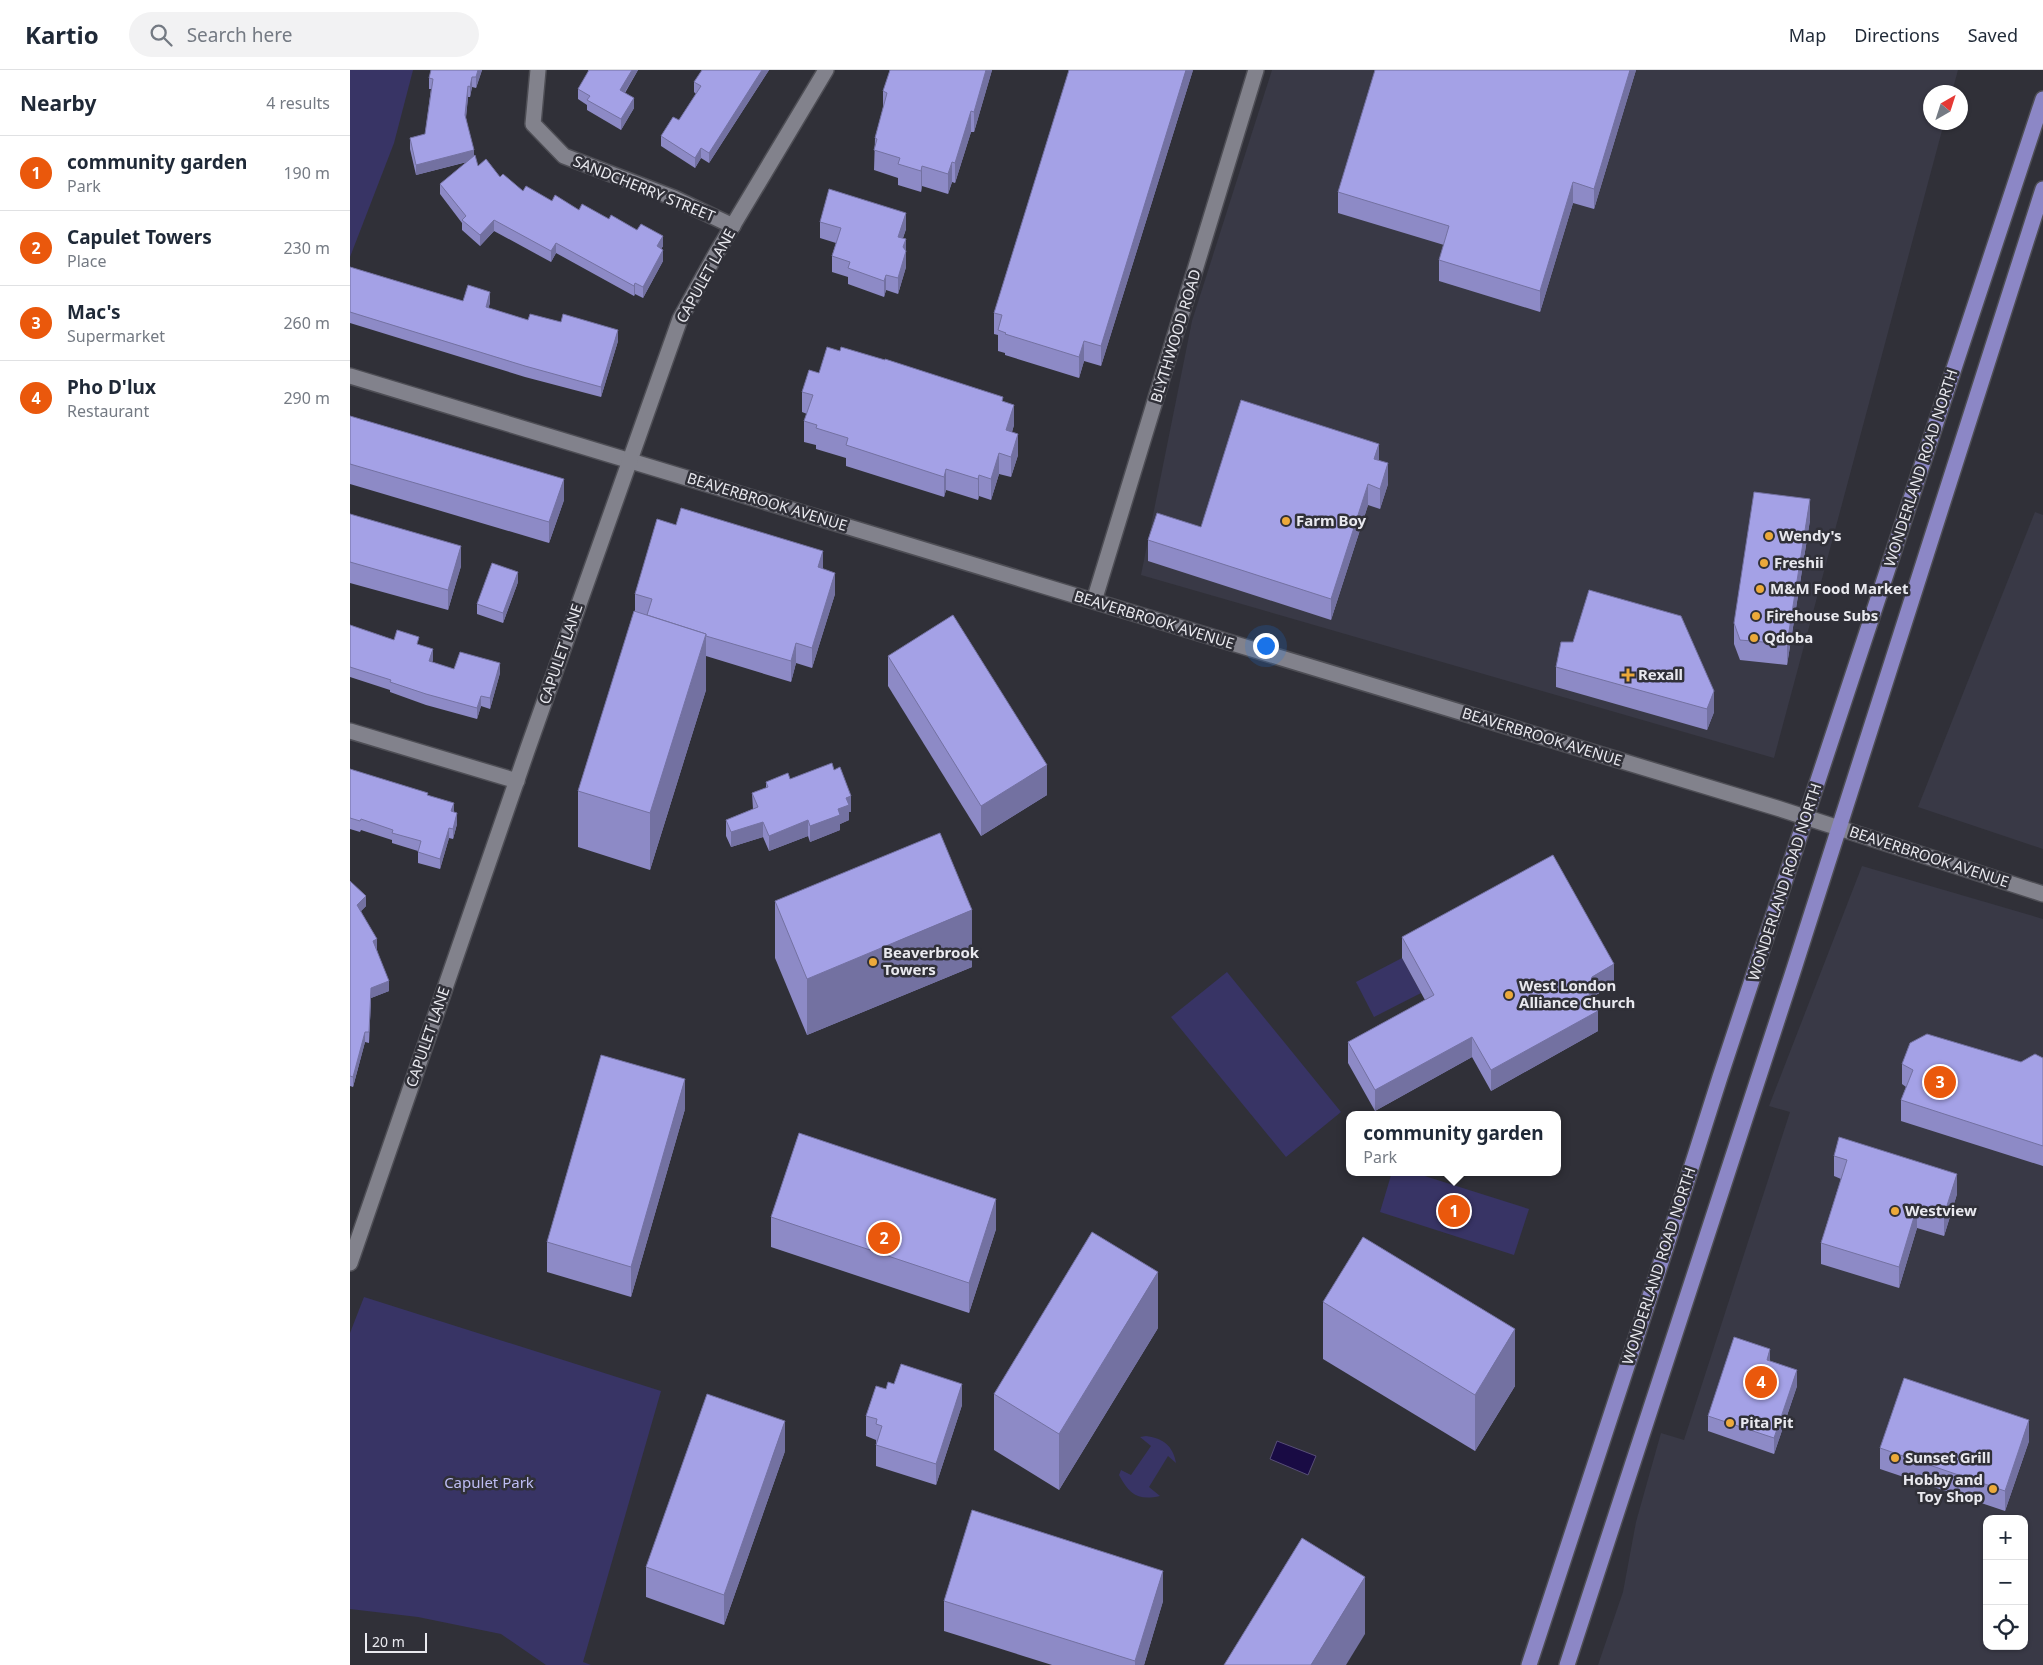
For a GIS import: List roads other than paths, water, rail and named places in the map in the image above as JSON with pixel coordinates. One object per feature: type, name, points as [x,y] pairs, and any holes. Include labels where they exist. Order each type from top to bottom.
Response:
[{"type":"main road","name":"WONDERLAND ROAD NORTH","points":[[1529,1665],[2043,99]]},
{"type":"main road","name":"WONDERLAND ROAD NORTH","points":[[1567,1665],[2043,189]]},
{"type":"street","name":"SANDCHERRY STREET","points":[[538,70],[533,124],[564,156],[674,198],[733,226]]},
{"type":"street","name":"CAPULET LANE","points":[[350,1263],[680,319],[826,70]]},
{"type":"street","name":"BLYTHWOOD ROAD","points":[[1094,601],[1256,70]]},
{"type":"street","name":"BEAVERBROOK AVENUE","points":[[350,376],[1838,829],[1877,839],[2043,894]]},
{"type":"street","points":[[350,731],[517,781]]},
{"type":"place","name":"Farm Boy","points":[[1286,521]]},
{"type":"place","name":"Wendy's","points":[[1769,536]]},
{"type":"place","name":"Freshii","points":[[1764,563]]},
{"type":"place","name":"M&M Food Market","points":[[1760,589]]},
{"type":"place","name":"Firehouse Subs","points":[[1756,616]]},
{"type":"place","name":"Qdoba","points":[[1754,638]]},
{"type":"place","name":"Rexall","points":[[1628,675]]},
{"type":"place","name":"Beaverbrook Towers","points":[[873,962]]},
{"type":"place","name":"West London Alliance Church","points":[[1509,995]]},
{"type":"place","name":"Mac's","points":[[1940,1082]]},
{"type":"place","name":"community garden","points":[[1454,1211]]},
{"type":"place","name":"Westview","points":[[1895,1211]]},
{"type":"place","name":"Capulet Towers","points":[[884,1238]]},
{"type":"place","name":"Pho D'lux","points":[[1761,1382]]},
{"type":"place","name":"Pita Pit","points":[[1730,1423]]},
{"type":"place","name":"Sunset Grill","points":[[1895,1458]]},
{"type":"place","name":"Hobby and Toy Shop","points":[[1993,1489]]},
{"type":"park label","name":"Capulet Park","points":[[489,1483]]}]
